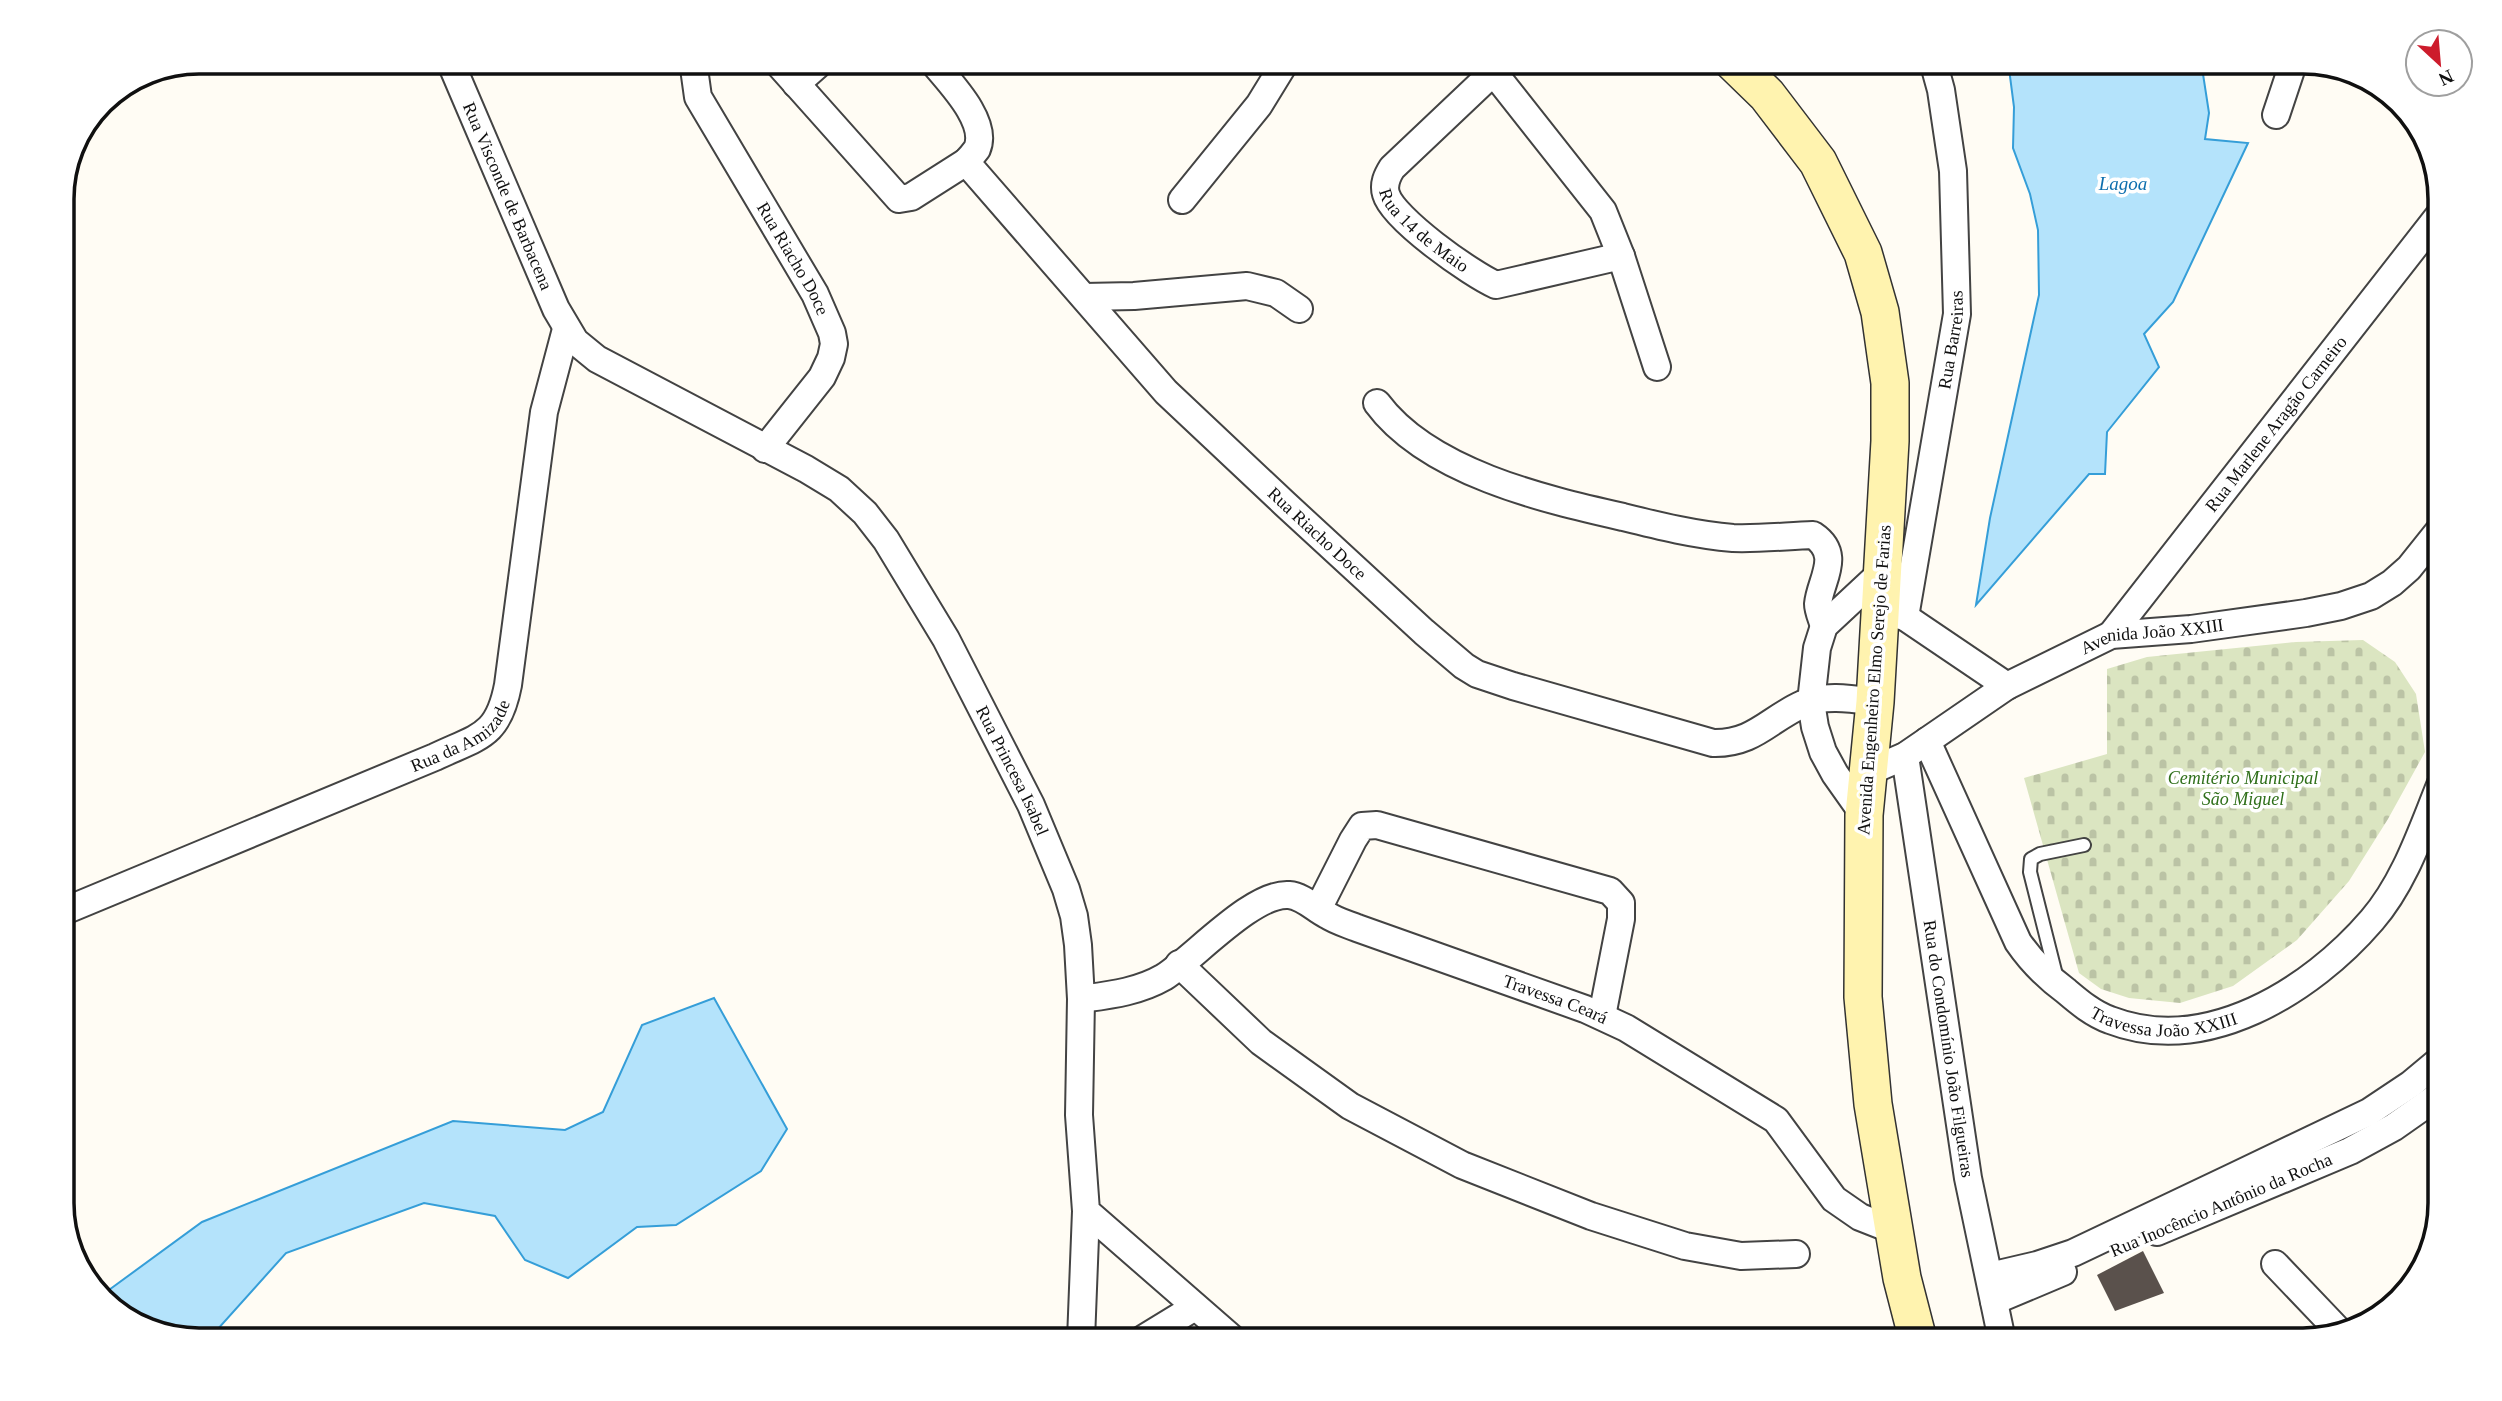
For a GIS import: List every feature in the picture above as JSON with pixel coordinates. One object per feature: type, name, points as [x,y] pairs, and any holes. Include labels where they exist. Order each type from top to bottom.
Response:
[{"type":"main road","name":"Avenida Engenheiro Elmo Serejo de Farias","points":[[1745,74],[1767,95],[1818,162],[1863,253],[1880,312],[1890,383],[1890,441],[1882,572],[1893,614],[1875,702],[1864,815],[1863,997],[1872,1104],[1893,1230],[1915,1328]]},
{"type":"street","name":"Rua Visconde de Barbacena","points":[[455,74],[519,228],[566,329]]},
{"type":"street","name":"Rua Riacho Doce","points":[[695,74],[698,97],[815,294],[832,333],[834,344],[831,358],[822,377],[765,449]]},
{"type":"street","points":[[787,74],[899,198],[911,197],[966,162],[976,149],[979,127],[962,98],[943,74]]},
{"type":"street","points":[[796,84],[807,74]]},
{"type":"street","points":[[1182,200],[1259,106],[1278,74]]},
{"type":"street","name":"Rua 14 de Maio","points":[[1493,74],[1392,168],[1385,186],[1389,202],[1436,248],[1496,285],[1621,256]]},
{"type":"street","name":"Rua 14 de Maio","points":[[1504,74],[1538,131],[1603,211],[1621,256],[1657,367]]},
{"type":"street","name":"Rua Barreiras","points":[[1893,614],[1957,314],[1953,171],[1937,74]]},
{"type":"street","points":[[2276,115],[2290,74]]},
{"type":"street","name":"Rua Riacho Doce","points":[[966,162],[1166,392],[1424,632],[1477,674],[1713,743],[1727,743],[1745,738],[1804,703],[1846,698],[1875,702]]},
{"type":"street","name":"Rua Marlene Aragão Carneiro","points":[[2111,635],[2428,231]]},
{"type":"street","points":[[1084,297],[1134,296],[1247,286],[1276,293],[1299,309]]},
{"type":"street","name":"Rua Princesa Isabel","points":[[566,329],[584,351],[597,359],[839,489],[865,513],[886,540],[946,639],[1031,804],[1066,889],[1073,915],[1078,945],[1081,999],[1079,1115],[1086,1211],[1081,1328]]},
{"type":"street","name":"Rua da Amizade","points":[[74,907],[435,757],[476,738],[495,724],[503,708],[508,685],[544,412],[566,329]]},
{"type":"street","points":[[1377,403],[1397,426],[1438,453],[1496,481],[1543,498],[1689,533],[1734,538],[1813,535],[1820,539],[1828,564],[1818,602],[1824,626]]},
{"type":"street","name":"Avenida João XXIII","points":[[1868,772],[1905,756],[2007,686],[2111,635],[2191,629],[2306,614],[2341,606],[2371,596],[2392,583],[2409,568],[2428,544]]},
{"type":"street","points":[[1864,815],[1835,774],[1824,752],[1815,727],[1811,702],[1817,648],[1824,626],[1882,572]]},
{"type":"street","points":[[1893,614],[2007,686]]},
{"type":"street","name":"Travessa João XXIII","points":[[1927,741],[2018,942],[2029,958],[2084,1006],[2110,1020],[2143,1028],[2181,1030],[2211,1026],[2243,1016],[2299,985],[2337,956],[2372,920],[2396,884],[2428,814]]},
{"type":"street","name":"Rua do Condomínio João Filgueiras","points":[[1905,756],[1968,1178],[2000,1328]]},
{"type":"street","points":[[1318,909],[1362,826],[1377,825],[1610,891],[1621,903],[1621,919],[1602,1016]]},
{"type":"street","name":"Travessa Ceará","points":[[1081,999],[1126,993],[1149,984],[1166,975],[1232,921],[1279,895],[1292,895],[1357,928],[1602,1016],[1692,1067],[1776,1121],[1834,1199],[1860,1217],[1893,1230]]},
{"type":"street","points":[[1179,964],[1261,1042],[1350,1105],[1462,1165],[1591,1216],[1685,1246],[1741,1256],[1796,1254]]},
{"type":"street","points":[[1992,1288],[2037,1265],[2073,1253],[2369,1112],[2428,1070]]},
{"type":"street","name":"Rua Inocêncio Antônio da Rocha","points":[[1992,1288],[2350,1151],[2395,1127],[2428,1103]]},
{"type":"street","points":[[1086,1211],[1220,1328]]},
{"type":"street","points":[[2275,1264],[2332,1324]]},
{"type":"street","points":[[1161,1328],[1195,1307]]},
{"type":"lane","points":[[2059,986],[2030,873],[2031,859],[2040,854],[2084,845]]},
{"type":"green space","name":"Cemitério Municipal São Miguel","points":[[2363,640],[2395,662],[2416,694],[2425,752],[2388,819],[2349,881],[2297,940],[2233,986],[2180,1003],[2129,998],[2101,989],[2079,973],[2024,778],[2107,754],[2107,669],[2147,657],[2296,642]]},
{"type":"water","name":"Lagoa","points":[[2010,74],[2203,74],[2209,113],[2205,139],[2248,143],[2173,302],[2144,334],[2159,367],[2107,432],[2105,474],[2089,474],[1976,605],[1990,518],[2039,295],[2038,230],[2030,194],[2013,148],[2014,107]]},
{"type":"water","points":[[714,998],[787,1129],[761,1171],[676,1225],[637,1227],[568,1278],[525,1260],[495,1216],[424,1203],[286,1253],[219,1328],[183,1326],[151,1318],[136,1311],[109,1290],[202,1222],[453,1121],[565,1130],[603,1112],[642,1025]]},
{"type":"building","points":[[2143,1251],[2164,1293],[2115,1311],[2097,1275]]}]
